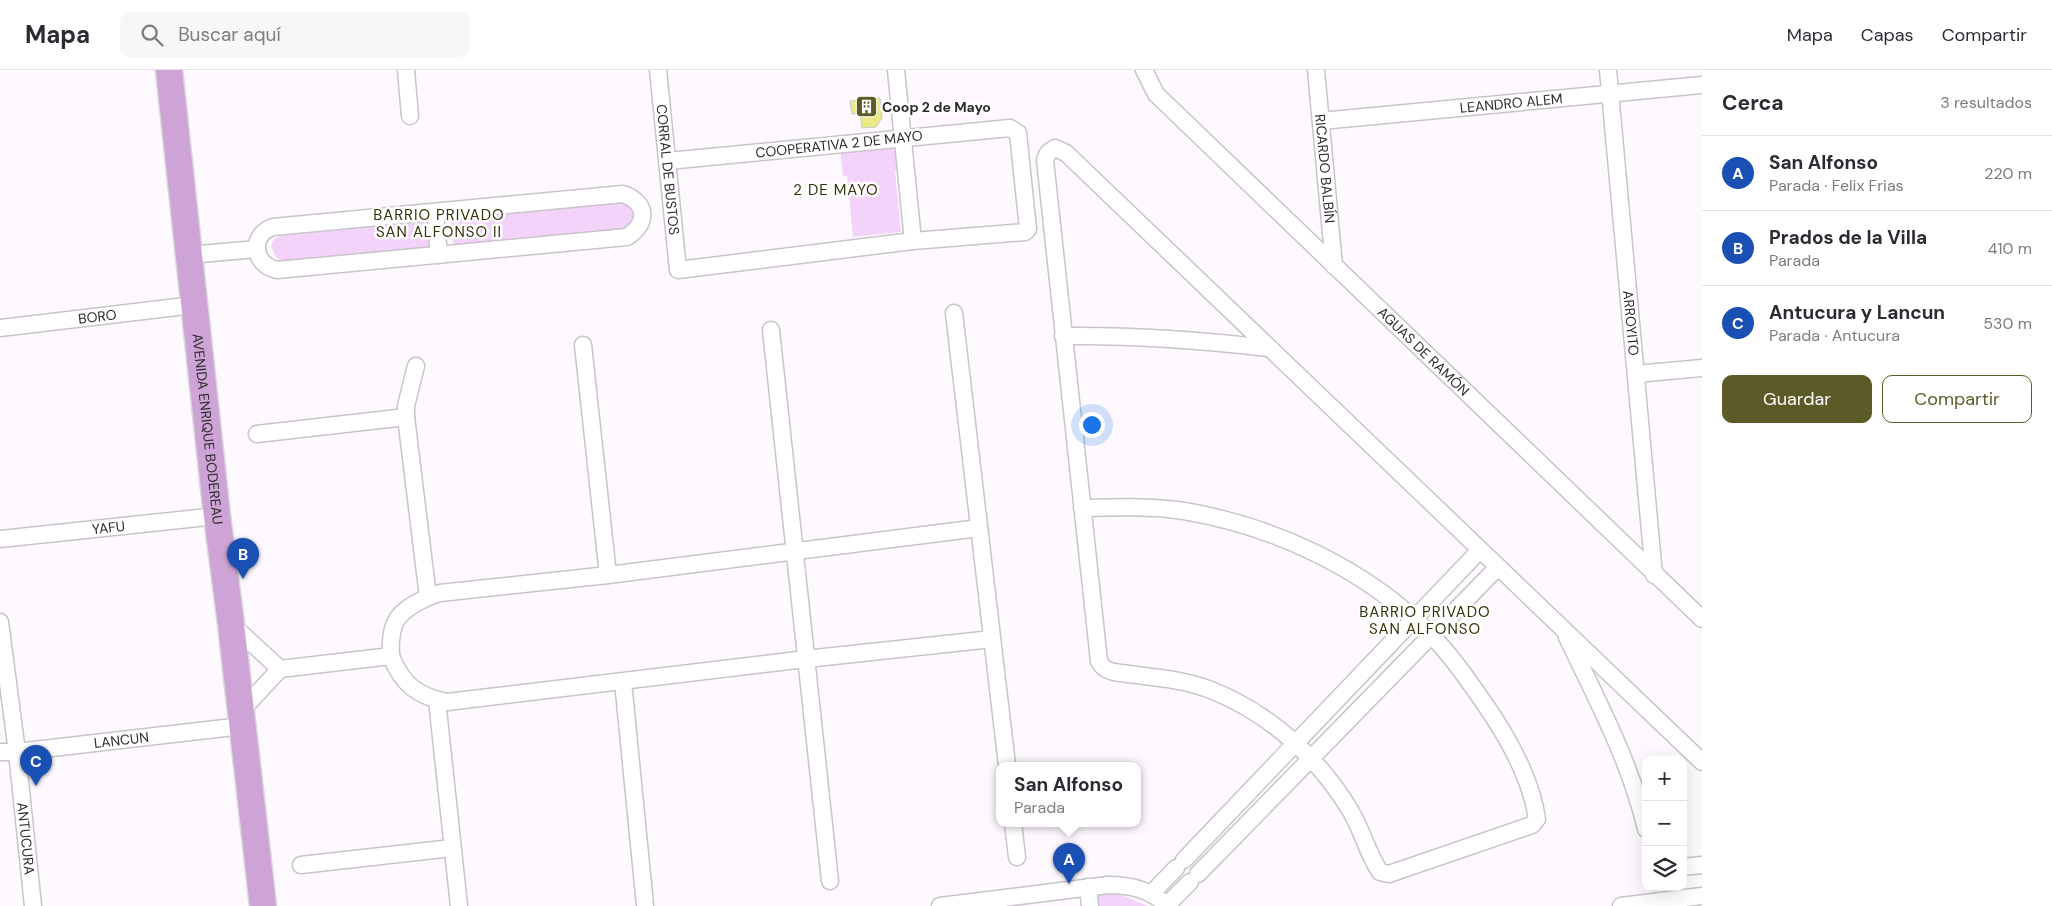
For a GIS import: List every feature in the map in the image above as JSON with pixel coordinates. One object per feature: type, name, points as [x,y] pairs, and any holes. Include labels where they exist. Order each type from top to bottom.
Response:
[{"type":"main road","name":"AVENIDA ENRIQUE BODEREAU","points":[[169,70],[217,516],[232,624],[263,906]]},
{"type":"street","points":[[406,70],[410,116]]},
{"type":"street","name":"CORRAL DE BUSTOS","points":[[658,70],[678,270],[914,241]]},
{"type":"street","points":[[896,70],[914,241]]},
{"type":"street","name":"RICARDO BALBÍN","points":[[1316,70],[1334,266]]},
{"type":"street","name":"ARROYITO","points":[[1608,70],[1654,575]]},
{"type":"street","name":"AGUAS DE RAMÓN","points":[[1146,75],[1156,94],[1654,575],[1702,619]]},
{"type":"street","name":"LEANDRO ALEM","points":[[1320,121],[1702,85]]},
{"type":"street","name":"COOPERATIVA 2 DE MAYO","points":[[668,161],[1010,128],[1018,133],[1028,228],[1025,232],[914,241]]},
{"type":"street","points":[[1082,508],[1149,508],[1182,511],[1249,526],[1283,538],[1375,588],[1414,618],[1461,670],[1507,741],[1525,779],[1537,819],[1532,825],[1510,834],[1385,874],[1376,867],[1351,811],[1311,758],[1295,743],[1242,705],[1210,690],[1171,680],[1114,672],[1106,670],[1102,666],[1099,661],[1062,336],[1045,160],[1048,153],[1056,148],[1066,153],[1702,762]]},
{"type":"street","points":[[623,194],[632,197],[639,204],[642,215],[640,225],[627,237],[277,270],[271,269],[261,262],[257,249],[260,236],[273,227],[436,212],[623,194]]},
{"type":"street","points":[[436,212],[439,255]]},
{"type":"street","points":[[189,255],[257,249]]},
{"type":"street","name":"BORO","points":[[0,328],[194,306]]},
{"type":"street","points":[[954,313],[1007,762]]},
{"type":"street","points":[[771,330],[830,881]]},
{"type":"street","points":[[1062,336],[1111,335],[1199,339],[1269,348]]},
{"type":"street","points":[[583,346],[608,574]]},
{"type":"street","points":[[416,366],[406,406],[406,417],[428,597]]},
{"type":"street","points":[[1636,374],[1702,368]]},
{"type":"street","points":[[257,434],[406,417]]},
{"type":"street","name":"YAFU","points":[[0,540],[217,516]]},
{"type":"street","points":[[979,528],[440,593],[428,597],[401,612],[393,622],[390,637],[390,656],[398,673],[408,684],[421,694],[447,702],[992,639]]},
{"type":"street","points":[[1151,894],[1480,550]]},
{"type":"street","points":[[940,906],[1088,887],[1125,885],[1151,894],[1167,906],[1498,567]]},
{"type":"street","name":"ANTUCURA","points":[[0,622],[17,752],[33,906]]},
{"type":"street","points":[[232,624],[280,669]]},
{"type":"street","points":[[1562,628],[1618,746],[1642,814]]},
{"type":"street","points":[[242,719],[280,669],[390,656]]},
{"type":"street","points":[[623,682],[645,905]]},
{"type":"street","points":[[437,700],[458,906]]},
{"type":"street","name":"LANCUN","points":[[0,752],[17,752],[242,719]]},
{"type":"street","points":[[1013,827],[1017,857]]},
{"type":"street","points":[[301,865],[452,848]]},
{"type":"street","points":[[1687,866],[1702,864]]},
{"type":"street","points":[[1088,887],[1090,906]]},
{"type":"street","points":[[1620,906],[1702,896]]},
{"type":"shaded area","points":[[890,147],[897,152],[900,170],[895,171],[901,232],[853,237],[847,176],[843,176],[840,151]]},
{"type":"shaded area","points":[[616,202],[626,205],[632,211],[634,219],[632,229],[454,250],[451,217]]},
{"type":"shaded area","points":[[430,222],[432,251],[282,262],[276,257],[271,246],[274,239],[281,235]]},
{"type":"shaded area","points":[[1096,893],[1119,894],[1148,906],[1098,906]]},
{"type":"building","name":"Coop 2 de Mayo","points":[[880,98],[882,118],[876,127],[862,128],[860,113],[852,114],[850,101]]},
{"type":"place","name":"Coop 2 de Mayo","points":[[866,107]]},
{"type":"place","name":"Prados de la Villa","points":[[243,579]]},
{"type":"place","name":"Antucura y Lancun","points":[[36,786]]},
{"type":"place","name":"San Alfonso","points":[[1069,884]]},
{"type":"district","name":"2 DE MAYO","points":[[836,190]]},
{"type":"district","name":"BARRIO PRIVADO SAN ALFONSO II","points":[[439,224]]},
{"type":"district","name":"BARRIO PRIVADO SAN ALFONSO","points":[[1425,620]]}]
